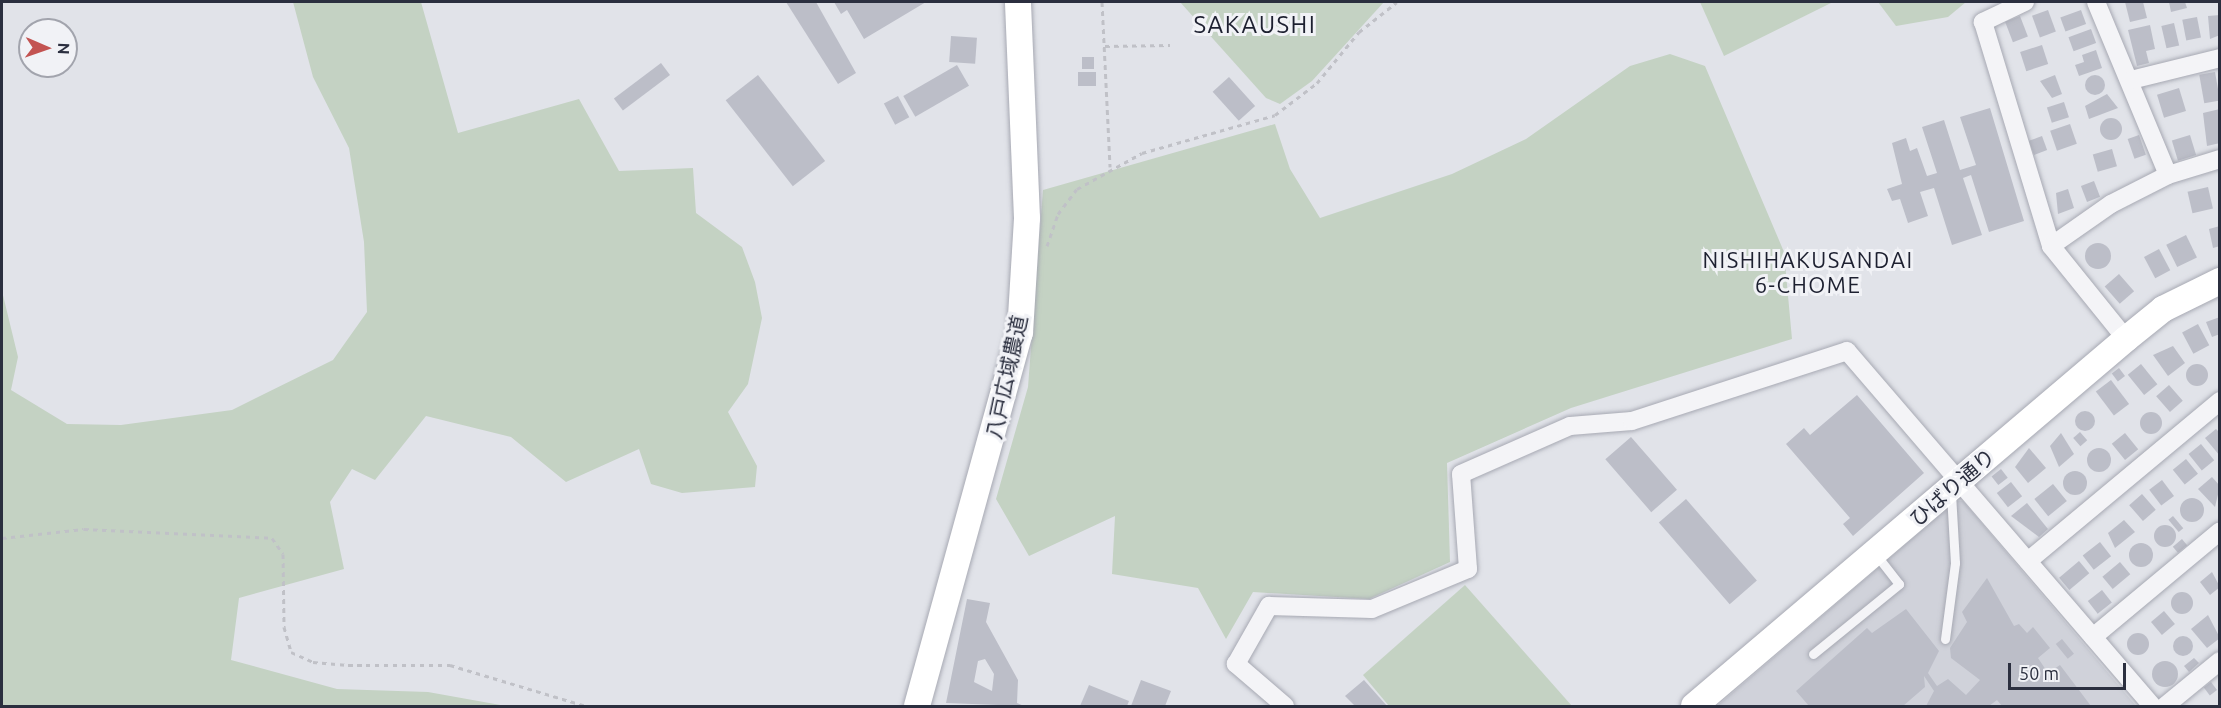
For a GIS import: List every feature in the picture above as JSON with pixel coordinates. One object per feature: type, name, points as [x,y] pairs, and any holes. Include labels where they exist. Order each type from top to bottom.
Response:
[{"type":"street","name":"八戸広域農道","points":[[917,706],[1020,333],[1027,218],[1018,2]]},
{"type":"street","points":[[2025,2],[1983,22],[2051,246],[2126,339]]},
{"type":"street","points":[[2096,2],[2131,80],[2168,175]]},
{"type":"street","points":[[2131,80],[2220,58]]},
{"type":"street","points":[[2051,246],[2110,204],[2168,175],[2220,159]]},
{"type":"street","name":"ひばり通り","points":[[1694,706],[2163,309],[2220,281]]},
{"type":"street","points":[[1285,706],[1236,664],[1269,606],[1372,609],[1468,569],[1461,474],[1570,426],[1632,422],[1848,351],[1955,484],[2028,561],[2152,706]]},
{"type":"street","points":[[2028,561],[2220,401]]},
{"type":"street","points":[[2093,637],[2220,531]]},
{"type":"street","points":[[2165,706],[2220,661]]},
{"type":"lane","points":[[1945,639],[1955,563],[1955,484]]},
{"type":"lane","points":[[1813,654],[1899,584],[1875,553]]},
{"type":"path","points":[[1102,2],[1110,167]]},
{"type":"path","points":[[1045,251],[1058,214],[1077,189],[1110,167],[1275,115],[1317,84],[1359,32],[1397,2]]},
{"type":"path","points":[[1105,46],[1170,45]]},
{"type":"path","points":[[2,538],[84,529],[272,538],[283,554],[284,627],[291,652],[336,664],[450,665],[585,706]]},
{"type":"shaded area","points":[[1956,501],[1963,501],[2136,706],[1717,706]]},
{"type":"green space","points":[[293,2],[421,2],[458,133],[579,99],[619,171],[693,168],[696,213],[742,247],[755,282],[762,318],[748,384],[728,412],[757,466],[755,487],[682,493],[651,484],[639,449],[566,482],[511,437],[426,416],[375,480],[352,469],[330,502],[344,569],[239,598],[231,660],[337,689],[428,692],[506,706],[2,706],[2,291],[18,357],[11,390],[67,424],[121,425],[232,410],[333,360],[367,312],[364,242],[349,148],[313,77]]},
{"type":"green space","points":[[1180,2],[1384,2],[1312,81],[1280,104],[1266,98]]},
{"type":"green space","points":[[1700,2],[1833,2],[1724,56]]},
{"type":"green space","points":[[1878,2],[1966,2],[1948,17],[1896,26]]},
{"type":"green space","points":[[1670,54],[1705,66],[1784,252],[1792,339],[1571,408],[1447,463],[1450,562],[1369,599],[1253,592],[1226,639],[1198,588],[1112,574],[1115,516],[1029,556],[996,499],[1028,387],[1043,190],[1275,124],[1290,169],[1320,218],[1452,174],[1526,139],[1630,66]]},
{"type":"green space","points":[[1465,585],[1572,706],[1389,706],[1363,675]]},
{"type":"building","points":[[786,2],[816,2],[856,73],[838,84]]},
{"type":"building","points":[[834,2],[926,2],[864,39],[847,10],[841,14]]},
{"type":"building","points":[[2125,2],[2143,2],[2147,18],[2130,22]]},
{"type":"building","points":[[2169,2],[2185,2],[2187,8],[2171,12]]},
{"type":"building","points":[[2048,10],[2056,32],[2040,37],[2032,16]]},
{"type":"building","points":[[2081,10],[2086,24],[2065,32],[2060,18]]},
{"type":"building","points":[[2220,15],[2220,35],[2210,39],[2208,16]]},
{"type":"building","points":[[2020,16],[2028,37],[2013,42],[2005,22]]},
{"type":"building","points":[[2197,17],[2201,38],[2186,40],[2182,20]]},
{"type":"building","points":[[2174,23],[2179,45],[2167,48],[2161,26]]},
{"type":"building","points":[[2150,25],[2155,49],[2146,51],[2149,63],[2137,66],[2128,30]]},
{"type":"building","points":[[2091,29],[2096,43],[2074,51],[2068,37]]},
{"type":"building","points":[[951,36],[977,38],[975,64],[949,62]]},
{"type":"building","points":[[2042,45],[2048,64],[2026,71],[2020,52]]},
{"type":"building","points":[[2096,50],[2102,68],[2079,76],[2075,65],[2084,62],[2082,55]]},
{"type":"building","points":[[1082,57],[1094,57],[1094,69],[1082,69]]},
{"type":"building","points":[[661,63],[670,75],[623,110],[614,99]]},
{"type":"building","points":[[957,65],[969,86],[915,117],[903,96]]},
{"type":"building","points":[[1078,72],[1096,72],[1096,86],[1078,86]]},
{"type":"building","points":[[2215,72],[2220,101],[2204,103],[2199,75]]},
{"type":"building","points":[[758,75],[825,161],[793,186],[726,100]]},
{"type":"building","points":[[2055,75],[2062,94],[2052,98],[2040,81]]},
{"type":"building","points":[[2095,75],[2102,78],[2105,85],[2102,92],[2095,95],[2088,92],[2085,85],[2088,78]]},
{"type":"building","points":[[1229,77],[1255,106],[1239,121],[1213,92]]},
{"type":"building","points":[[2179,88],[2186,111],[2164,118],[2157,95]]},
{"type":"building","points":[[2107,94],[2118,108],[2089,119],[2085,106]]},
{"type":"building","points":[[898,96],[909,117],[895,125],[884,104]]},
{"type":"building","points":[[2064,102],[2069,117],[2052,123],[2047,108]]},
{"type":"building","points":[[1990,108],[2024,221],[1989,232],[1971,175],[1963,178],[1982,235],[1952,245],[1934,188],[1920,192],[1928,216],[1908,223],[1900,199],[1892,201],[1887,189],[1902,184],[1892,143],[1906,138],[1910,151],[1917,148],[1927,176],[1937,173],[1922,127],[1944,120],[1960,170],[1976,165],[1960,117]]},
{"type":"building","points":[[2220,109],[2220,143],[2207,146],[2203,113]]},
{"type":"building","points":[[2111,118],[2121,125],[2122,129],[2115,139],[2111,140],[2101,133],[2100,129],[2107,119]]},
{"type":"building","points":[[2070,124],[2077,144],[2057,151],[2050,131]]},
{"type":"building","points":[[2139,135],[2146,155],[2134,159],[2128,139]]},
{"type":"building","points":[[2190,135],[2196,155],[2178,161],[2172,141]]},
{"type":"building","points":[[2042,136],[2047,150],[2034,155],[2029,141]]},
{"type":"building","points":[[2112,149],[2117,166],[2098,172],[2093,155]]},
{"type":"building","points":[[2094,181],[2100,197],[2087,202],[2081,186]]},
{"type":"building","points":[[2208,187],[2213,208],[2192,213],[2188,192]]},
{"type":"building","points":[[2068,189],[2074,208],[2058,214],[2056,193]]},
{"type":"building","points":[[2220,226],[2220,246],[2213,248],[2209,229]]},
{"type":"building","points":[[2186,235],[2197,257],[2177,267],[2166,245]]},
{"type":"building","points":[[2098,243],[2107,247],[2111,256],[2107,265],[2098,269],[2089,265],[2085,256],[2089,247]]},
{"type":"building","points":[[2159,249],[2170,270],[2155,278],[2144,257]]},
{"type":"building","points":[[2119,274],[2134,291],[2120,304],[2105,286]]},
{"type":"building","points":[[2220,317],[2220,334],[2212,337],[2206,322]]},
{"type":"building","points":[[2198,324],[2209,345],[2193,354],[2182,332]]},
{"type":"building","points":[[2173,346],[2185,363],[2168,376],[2153,355]]},
{"type":"building","points":[[2141,364],[2157,384],[2144,395],[2128,375]]},
{"type":"building","points":[[2197,364],[2205,367],[2208,375],[2205,383],[2197,386],[2189,383],[2186,375],[2189,367]]},
{"type":"building","points":[[2119,368],[2125,376],[2118,381],[2112,373]]},
{"type":"building","points":[[2111,380],[2129,404],[2114,415],[2096,391]]},
{"type":"building","points":[[2169,385],[2183,401],[2170,412],[2156,396]]},
{"type":"building","points":[[1857,395],[1924,473],[1853,536],[1843,524],[1850,518],[1786,444],[1804,428],[1810,435]]},
{"type":"building","points":[[2081,411],[2089,411],[2095,417],[2095,425],[2089,431],[2081,431],[2075,425],[2075,417]]},
{"type":"building","points":[[2151,412],[2159,415],[2162,423],[2159,431],[2151,434],[2143,431],[2140,423],[2143,415]]},
{"type":"building","points":[[2216,429],[2220,433],[2220,456],[2205,438]]},
{"type":"building","points":[[2080,432],[2087,440],[2080,446],[2073,438]]},
{"type":"building","points":[[2061,433],[2074,454],[2059,467],[2050,446]]},
{"type":"building","points":[[2125,433],[2138,449],[2125,460],[2112,444]]},
{"type":"building","points":[[1631,437],[1677,490],[1651,512],[1605,459]]},
{"type":"building","points":[[2201,444],[2214,460],[2202,470],[2189,454]]},
{"type":"building","points":[[2029,448],[2046,468],[2028,483],[2015,467]]},
{"type":"building","points":[[2099,448],[2107,452],[2111,460],[2107,468],[2099,472],[2091,468],[2087,460],[2091,452]]},
{"type":"building","points":[[2186,459],[2198,474],[2185,484],[2173,470]]},
{"type":"building","points":[[2001,469],[2008,478],[1998,485],[1992,476]]},
{"type":"building","points":[[2075,471],[2084,474],[2087,483],[2084,492],[2075,495],[2066,492],[2063,483],[2066,474]]},
{"type":"building","points":[[2212,477],[2220,486],[2215,507],[2198,489]]},
{"type":"building","points":[[2162,480],[2174,496],[2161,506],[2149,490]]},
{"type":"building","points":[[2011,482],[2022,496],[2008,507],[1997,493]]},
{"type":"building","points":[[2053,484],[2067,501],[2048,516],[2034,499]]},
{"type":"building","points":[[2142,494],[2156,510],[2143,521],[2129,505]]},
{"type":"building","points":[[2192,498],[2201,501],[2204,510],[2201,519],[2192,522],[2183,519],[2180,510],[2183,501]]},
{"type":"building","points":[[1686,499],[1757,581],[1730,604],[1659,523]]},
{"type":"building","points":[[2027,503],[2048,529],[2039,537],[2011,516]]},
{"type":"building","points":[[2173,516],[2183,528],[2179,532],[2168,520]]},
{"type":"building","points":[[2124,520],[2135,532],[2115,548],[2108,533]]},
{"type":"building","points":[[2165,525],[2173,528],[2176,536],[2173,544],[2165,547],[2157,544],[2154,536],[2157,528]]},
{"type":"building","points":[[2182,539],[2187,545],[2178,553],[2173,547]]},
{"type":"building","points":[[2100,542],[2111,556],[2094,570],[2083,556]]},
{"type":"building","points":[[2141,543],[2150,546],[2153,555],[2150,564],[2141,567],[2132,564],[2129,555],[2132,546]]},
{"type":"building","points":[[2079,561],[2089,573],[2069,590],[2059,578]]},
{"type":"building","points":[[2120,562],[2130,574],[2113,589],[2102,577]]},
{"type":"building","points":[[2212,572],[2220,587],[2210,595],[2200,582]]},
{"type":"building","points":[[1987,578],[2014,626],[2019,624],[2027,633],[2033,627],[2050,648],[2038,658],[2048,673],[2060,665],[2091,706],[2002,706],[1997,700],[1989,706],[1926,706],[1934,691],[1924,676],[1925,687],[1903,706],[1809,706],[1796,691],[1867,628],[1872,633],[1906,609],[1939,651],[1928,673],[1937,686],[1948,679],[1966,695],[1980,680],[1951,658],[1950,648],[1967,622],[1962,612]]},
{"type":"building","points":[[2102,590],[2112,603],[2098,614],[2088,601]]},
{"type":"building","points":[[2182,592],[2190,595],[2193,603],[2190,611],[2182,614],[2174,611],[2171,603],[2174,595]]},
{"type":"building","points":[[967,599],[990,603],[986,622],[1018,680],[1017,703],[1024,706],[946,703]],"holes":[[[985,659],[994,674],[992,691],[974,682],[978,661]]]},
{"type":"building","points":[[2164,611],[2175,624],[2162,635],[2151,622]]},
{"type":"building","points":[[2208,615],[2220,638],[2207,648],[2191,629]]},
{"type":"building","points":[[2138,633],[2146,636],[2149,644],[2146,652],[2138,655],[2130,652],[2127,644],[2130,636]]},
{"type":"building","points":[[2183,636],[2190,639],[2193,646],[2190,653],[2183,656],[2176,653],[2173,646],[2176,639]]},
{"type":"building","points":[[2062,639],[2074,654],[2068,659],[2056,644]]},
{"type":"building","points":[[2194,658],[2199,663],[2189,672],[2184,666]]},
{"type":"building","points":[[2165,661],[2174,665],[2178,674],[2174,683],[2165,687],[2156,683],[2152,674],[2156,665]]},
{"type":"building","points":[[1141,680],[1171,691],[1165,706],[1131,706]]},
{"type":"building","points":[[1364,680],[1387,706],[1355,706],[1345,696]]},
{"type":"building","points":[[2211,682],[2217,690],[2210,695],[2204,687]]},
{"type":"building","points":[[1089,685],[1129,701],[1127,706],[1080,706]]},
{"type":"district","name":"SAKAUSHI","points":[[1255,25]]},
{"type":"district","name":"NISHIHAKUSANDAI 6-CHOME","points":[[1808,272]]}]
